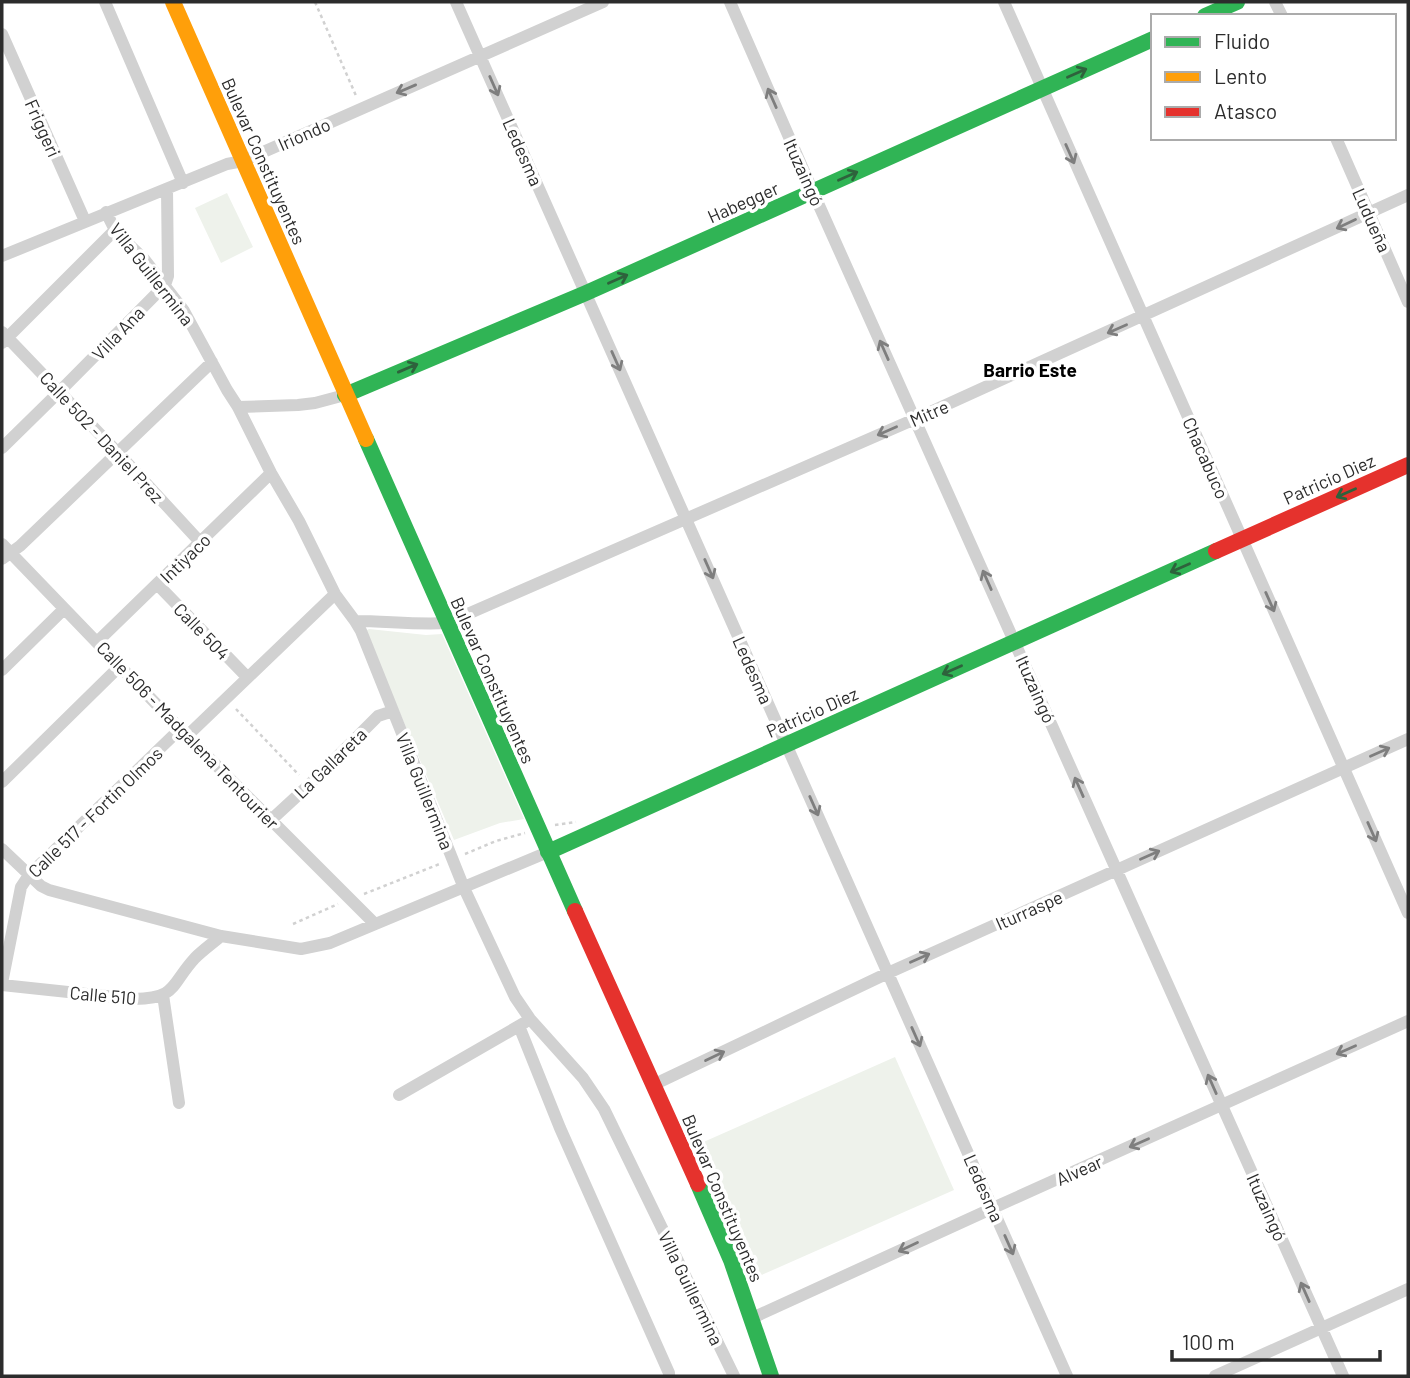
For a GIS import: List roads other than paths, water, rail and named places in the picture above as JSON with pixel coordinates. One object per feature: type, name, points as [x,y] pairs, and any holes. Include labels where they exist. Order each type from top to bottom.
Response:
[{"type":"street","points":[[105,2],[183,183]]},
{"type":"street","name":"Bulevar Constituyentes","points":[[173,2],[235,162],[345,395],[725,1243],[771,1376]]},
{"type":"street","name":"Ledesma","points":[[456,2],[1068,1376]]},
{"type":"street","name":"Iriondo","points":[[2,256],[361,109],[603,2]]},
{"type":"street","name":"Ituzaingó","points":[[730,2],[1343,1376]]},
{"type":"street","name":"Chacabuco","points":[[1004,2],[1408,913]]},
{"type":"street","points":[[1210,14],[1237,2]]},
{"type":"street","name":"Friggeri","points":[[2,34],[85,221]]},
{"type":"street","name":"Habegger","points":[[345,395],[586,293],[1151,40]]},
{"type":"street","name":"Ludueña","points":[[1337,140],[1408,302]]},
{"type":"street","points":[[165,285],[168,276],[167,189]]},
{"type":"street","name":"Mitre","points":[[447,623],[915,419],[1408,195]]},
{"type":"street","name":"Villa Guillermina","points":[[106,212],[115,230],[144,259],[184,311],[299,521],[335,594],[361,631],[464,888],[525,1022],[583,1078],[604,1109],[734,1376]]},
{"type":"street","points":[[4,338],[115,230]]},
{"type":"street","name":"Villa Ana","points":[[2,448],[165,285]]},
{"type":"street","name":"Calle 502 - Daniel Prez","points":[[4,338],[118,453],[201,543]]},
{"type":"street","points":[[5,552],[118,453],[212,362]]},
{"type":"street","points":[[238,407],[298,405],[345,395]]},
{"type":"street","name":"Patricio Diez","points":[[2,849],[41,886],[49,890],[221,936],[301,949],[330,943],[548,852],[1408,465]]},
{"type":"street","name":"Intiyaco","points":[[97,642],[271,473]]},
{"type":"street","name":"Calle 506 - Madgalena Tentourier","points":[[5,552],[375,924]]},
{"type":"street","name":"Calle 504","points":[[158,585],[247,677]]},
{"type":"street","name":"Calle 517 - Fortin Olmos","points":[[2,984],[21,887],[29,875],[225,698],[335,594]]},
{"type":"street","points":[[2,670],[64,609]]},
{"type":"street","points":[[355,621],[392,621],[419,625],[447,623]]},
{"type":"street","points":[[2,782],[120,666]]},
{"type":"street","name":"La Gallareta","points":[[271,820],[378,716],[393,712]]},
{"type":"street","name":"Iturraspe","points":[[653,1085],[888,973],[1408,739]]},
{"type":"street","name":"Calle 510","points":[[2,984],[134,999],[154,998],[175,986],[194,959],[221,936]]},
{"type":"street","points":[[163,995],[179,1103]]},
{"type":"street","name":"Alvear","points":[[750,1320],[1408,1021]]},
{"type":"street","points":[[399,1094],[525,1022],[560,1128],[669,1376]]},
{"type":"street","points":[[1215,1376],[1408,1289]]},
{"type":"district","name":"Barrio Este","points":[[1030,369]]}]
